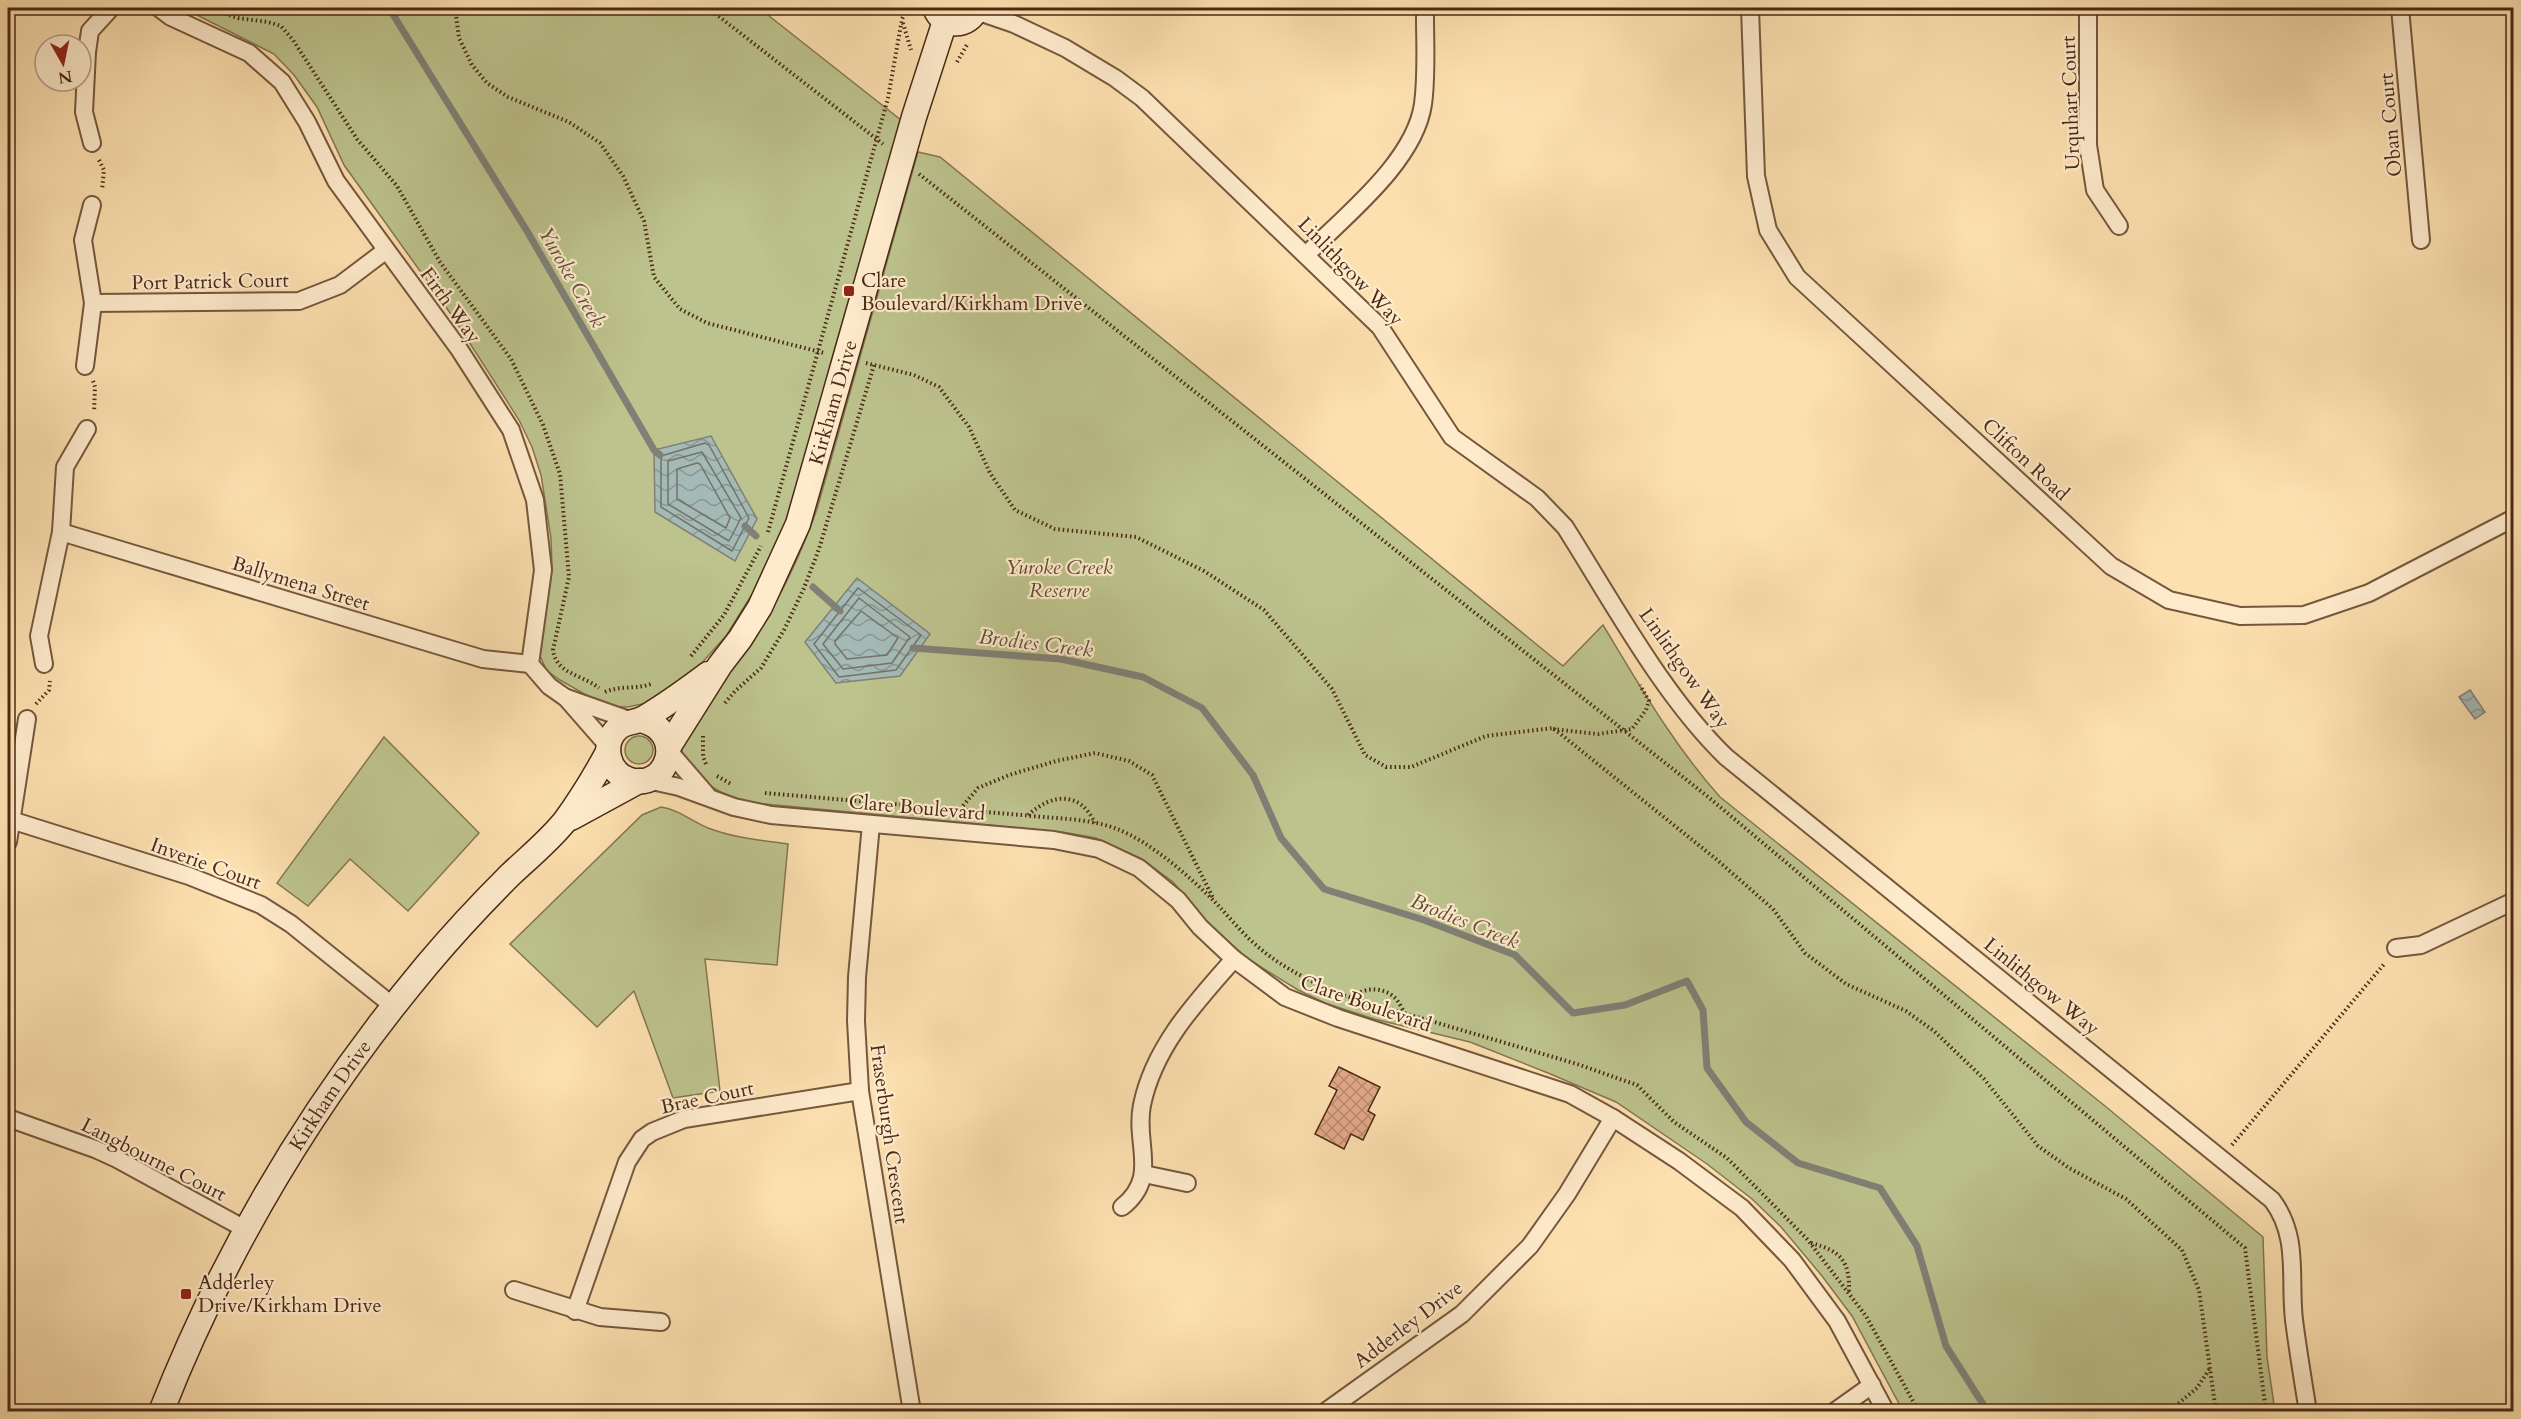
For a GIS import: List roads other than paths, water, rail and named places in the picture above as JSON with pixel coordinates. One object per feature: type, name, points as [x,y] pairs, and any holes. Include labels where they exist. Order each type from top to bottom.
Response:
[{"type":"street","points":[[92,144],[84,112],[87,52],[90,31],[111,8]]},
{"type":"street","name":"Firth Way","points":[[159,8],[171,17],[249,53],[282,82],[307,122],[336,181],[385,251],[459,349],[511,430],[535,501],[543,570],[530,664]]},
{"type":"street","name":"Clifton Road","points":[[1750,8],[1756,176],[1768,230],[1797,277],[2111,566],[2169,600],[2240,616],[2304,615],[2369,593],[2514,518]]},
{"type":"street","name":"Urquhart Court","points":[[2088,8],[2088,145],[2095,190],[2119,226]]},
{"type":"street","name":"Oban Court","points":[[2400,8],[2421,240]]},
{"type":"street","points":[[940,14],[956,24],[971,18],[976,9]]},
{"type":"street","name":"Linlithgow Way","points":[[976,9],[1065,48],[1142,98],[1307,254],[1380,327],[1452,437],[1538,498],[1565,527],[1656,669],[1712,743],[1726,757],[2222,1157],[2272,1200],[2290,1235],[2294,1318],[2308,1412]]},
{"type":"street","name":"Kirkham Drive","points":[[669,748],[720,665],[760,607],[787,552],[813,477],[903,162],[940,14]]},
{"type":"street","points":[[1307,254],[1386,175],[1404,152],[1416,130],[1423,104],[1425,16]]},
{"type":"street","points":[[85,366],[93,303],[83,240],[93,205]]},
{"type":"street","name":"Port Patrick Court","points":[[93,303],[299,301],[340,285],[385,251]]},
{"type":"street","points":[[44,664],[39,636],[61,532],[66,467],[87,429]]},
{"type":"street","name":"Ballymena Street","points":[[61,532],[483,659],[530,664]]},
{"type":"street","points":[[530,664],[549,686],[566,698],[608,749],[614,769],[629,780],[643,780],[663,769],[669,748]]},
{"type":"street","name":"Kirkham Drive","points":[[636,720],[720,665]]},
{"type":"street","points":[[566,698],[659,728],[669,748],[707,796]]},
{"type":"street","points":[[8,842],[27,719]]},
{"type":"street","points":[[608,749],[616,729],[636,720]]},
{"type":"street","name":"Kirkham Drive","points":[[161,1412],[202,1314],[245,1229],[301,1135],[358,1051],[393,1006],[467,920],[564,822],[592,781],[608,749]]},
{"type":"street","name":"Kirkham Drive","points":[[564,822],[643,780]]},
{"type":"street","name":"Clare Boulevard","points":[[643,780],[707,796],[752,812],[1054,840],[1099,849],[1117,856],[1152,877],[1178,900],[1200,927],[1234,959],[1286,998],[1338,1018],[1570,1094],[1613,1118],[1679,1161],[1742,1208],[1792,1260],[1837,1321],[1886,1412]]},
{"type":"street","name":"Inverie Court","points":[[11,820],[189,876],[261,906],[291,924],[393,1006]]},
{"type":"street","name":"Fraserburgh Crescent","points":[[871,824],[857,977],[856,1021],[860,1091],[912,1412]]},
{"type":"street","points":[[2396,948],[2421,945],[2514,901]]},
{"type":"street","points":[[1122,1206],[1132,1199],[1139,1189],[1144,1174],[1145,1161],[1140,1125],[1148,1084],[1158,1060],[1184,1016],[1234,959]]},
{"type":"street","name":"Brae Court","points":[[575,1311],[627,1162],[642,1139],[652,1132],[684,1119],[860,1091]]},
{"type":"street","name":"Langbourne Court","points":[[8,1118],[95,1149],[245,1229]]},
{"type":"street","name":"Adderley Drive","points":[[1324,1412],[1462,1314],[1530,1246],[1567,1194],[1613,1118]]},
{"type":"street","points":[[1144,1174],[1186,1183]]},
{"type":"street","points":[[514,1290],[575,1311],[616,1320],[661,1322]]},
{"type":"street","points":[[1834,1412],[1872,1385]]},
{"type":"water","points":[[711,436],[757,519],[735,561],[655,512],[654,450]]},
{"type":"water","points":[[857,578],[930,634],[900,676],[836,683],[805,642]]},
{"type":"water","points":[[2470,690],[2485,712],[2475,719],[2459,697]]},
{"type":"waterway","name":"Yuroke Creek","points":[[389,8],[527,231],[654,450],[660,455]]},
{"type":"waterway","name":"Yuroke Creek","points":[[745,526],[756,536]]},
{"type":"waterway","name":"Brodies Creek","points":[[813,587],[840,611]]},
{"type":"waterway","name":"Brodies Creek","points":[[913,648],[1061,659],[1143,677],[1202,708],[1253,775],[1281,838],[1324,889],[1424,920],[1515,955],[1573,1013],[1625,1005],[1687,981],[1703,1010],[1707,1068],[1746,1122],[1798,1163],[1880,1188],[1917,1246],[1946,1346],[1988,1412]]},
{"type":"place","name":"Clare Boulevard/Kirkham Drive","points":[[849,291]]},
{"type":"place","name":"Adderley Drive/Kirkham Drive","points":[[186,1294]]},
{"type":"park label","name":"Yuroke Creek Reserve","points":[[1059,578]]}]
